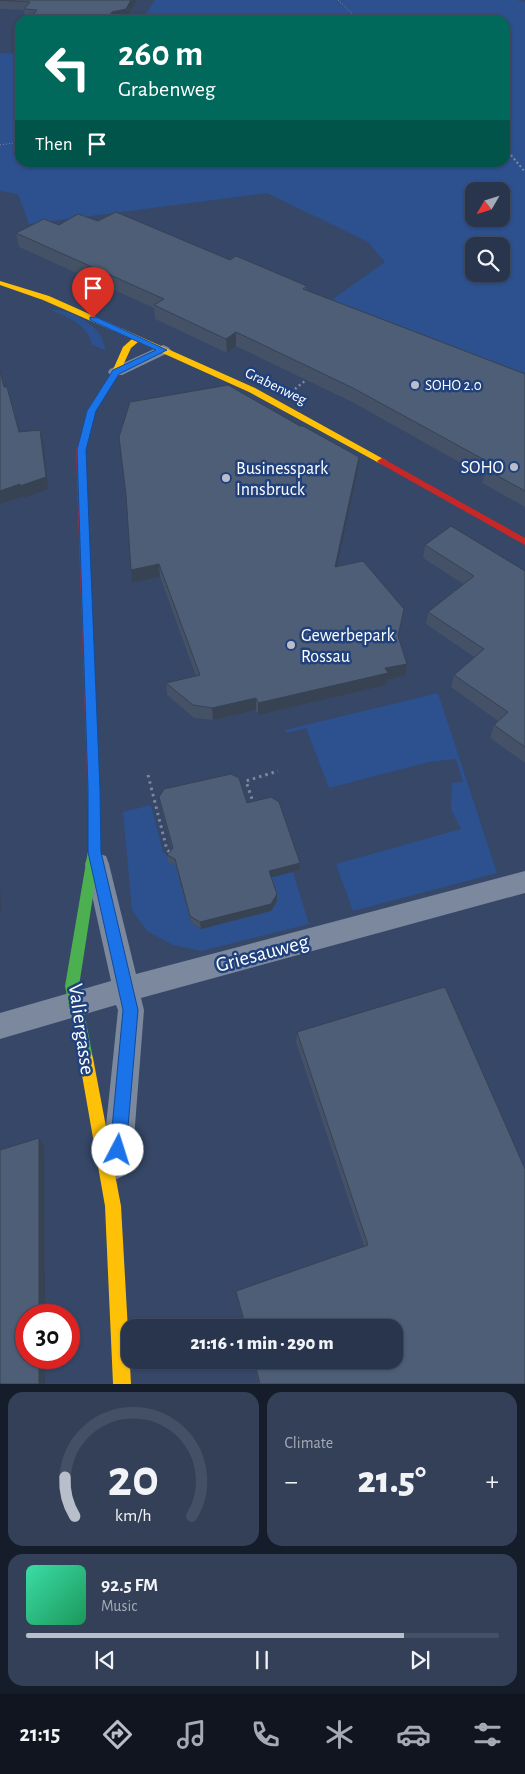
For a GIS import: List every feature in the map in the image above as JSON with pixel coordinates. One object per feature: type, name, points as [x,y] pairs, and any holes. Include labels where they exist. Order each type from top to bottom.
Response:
[{"type":"street","name":"Grabenweg","points":[[0,283],[46,298],[252,390],[310,420],[525,542]]},
{"type":"street","name":"Valiergasse","points":[[122,1384],[113,1206],[72,986],[94,852],[94,789],[81,450],[91,411],[116,372],[127,346],[138,338]]},
{"type":"street","points":[[116,372],[163,350]]},
{"type":"street","name":"Valiergasse","points":[[94,852],[131,1010],[113,1206]]},
{"type":"street","name":"Griesauweg","points":[[0,1026],[126,989],[525,882]]},
{"type":"path","points":[[338,0],[353,15]]},
{"type":"path","points":[[0,145],[15,143]]},
{"type":"path","points":[[510,154],[525,172]]},
{"type":"path","points":[[291,392],[306,380]]},
{"type":"path","points":[[255,808],[246,781],[278,771]]},
{"type":"path","points":[[148,775],[167,850],[174,855]]},
{"type":"shaded area","points":[[155,0],[517,0],[525,2],[525,374],[330,301],[385,262],[368,242],[267,193],[29,224],[18,194],[0,191],[0,53],[15,54],[15,167],[510,167],[510,15],[145,15]]},
{"type":"shaded area","points":[[51,310],[68,312],[86,321],[99,334],[104,342],[105,350],[92,345],[90,338],[82,327]]},
{"type":"shaded area","points":[[438,693],[497,873],[353,911],[336,864],[461,829],[451,809],[452,783],[463,782],[456,759],[429,762],[329,788],[306,728],[287,733],[285,730]]},
{"type":"shaded area","points":[[151,805],[163,852],[183,869],[178,874],[191,923],[201,929],[271,911],[269,878],[293,872],[309,924],[201,951],[173,945],[147,931],[132,910],[123,812]]},
{"type":"building","points":[[0,0],[131,0],[126,9],[112,12],[110,15],[33,15],[37,10],[24,9],[30,2]]},
{"type":"building","points":[[116,212],[230,260],[236,256],[307,286],[303,289],[525,374],[525,491],[485,469],[492,464],[353,388],[236,332],[226,339],[154,305],[164,299],[16,233],[44,219],[59,225],[78,214],[98,221]]},
{"type":"building","points":[[0,371],[4,387],[7,387],[19,432],[40,430],[46,477],[0,491]]},
{"type":"building","points":[[228,385],[359,457],[335,567],[363,561],[404,609],[398,636],[407,664],[385,668],[388,673],[258,703],[256,698],[212,708],[193,705],[166,683],[200,675],[159,564],[131,570],[126,495],[119,437],[130,402]]},
{"type":"building","points":[[451,526],[525,571],[525,747],[494,725],[508,712],[454,675],[484,649],[428,612],[474,576],[425,545]]},
{"type":"building","points":[[231,774],[239,778],[247,803],[271,797],[279,802],[300,863],[269,871],[277,894],[271,904],[200,922],[190,916],[175,859],[167,855],[173,848],[159,797],[164,789]]},
{"type":"building","points":[[445,987],[525,1169],[525,1384],[260,1384],[256,1369],[403,1369],[403,1319],[244,1319],[236,1291],[368,1245],[297,1032]]},
{"type":"building","points":[[39,1138],[39,1304],[15,1304],[15,1369],[39,1369],[39,1384],[0,1384],[0,1150]]},
{"type":"traffic: fast","points":[[86,1058],[72,986],[94,851],[94,810]]},
{"type":"traffic: slow","points":[[0,283],[46,298],[252,390],[382,461]]},
{"type":"traffic: slow","points":[[86,431],[91,411],[116,372],[127,347],[138,338]]},
{"type":"traffic: slow","points":[[86,1058],[113,1206],[122,1384]]},
{"type":"traffic: jam","points":[[86,431],[81,450],[94,810]]},
{"type":"traffic: jam","points":[[382,461],[525,542]]},
{"type":"place","name":"SOHO 2.0","points":[[415,385]]},
{"type":"place","name":"SOHO","points":[[514,467]]},
{"type":"place","name":"Businesspark Innsbruck","points":[[226,478]]},
{"type":"place","name":"Gewerbepark Rossau","points":[[291,645]]},
{"type":"route","points":[[93,318],[163,350],[116,372],[91,411],[81,450],[94,789],[94,852],[131,1010],[118,1150]]}]
